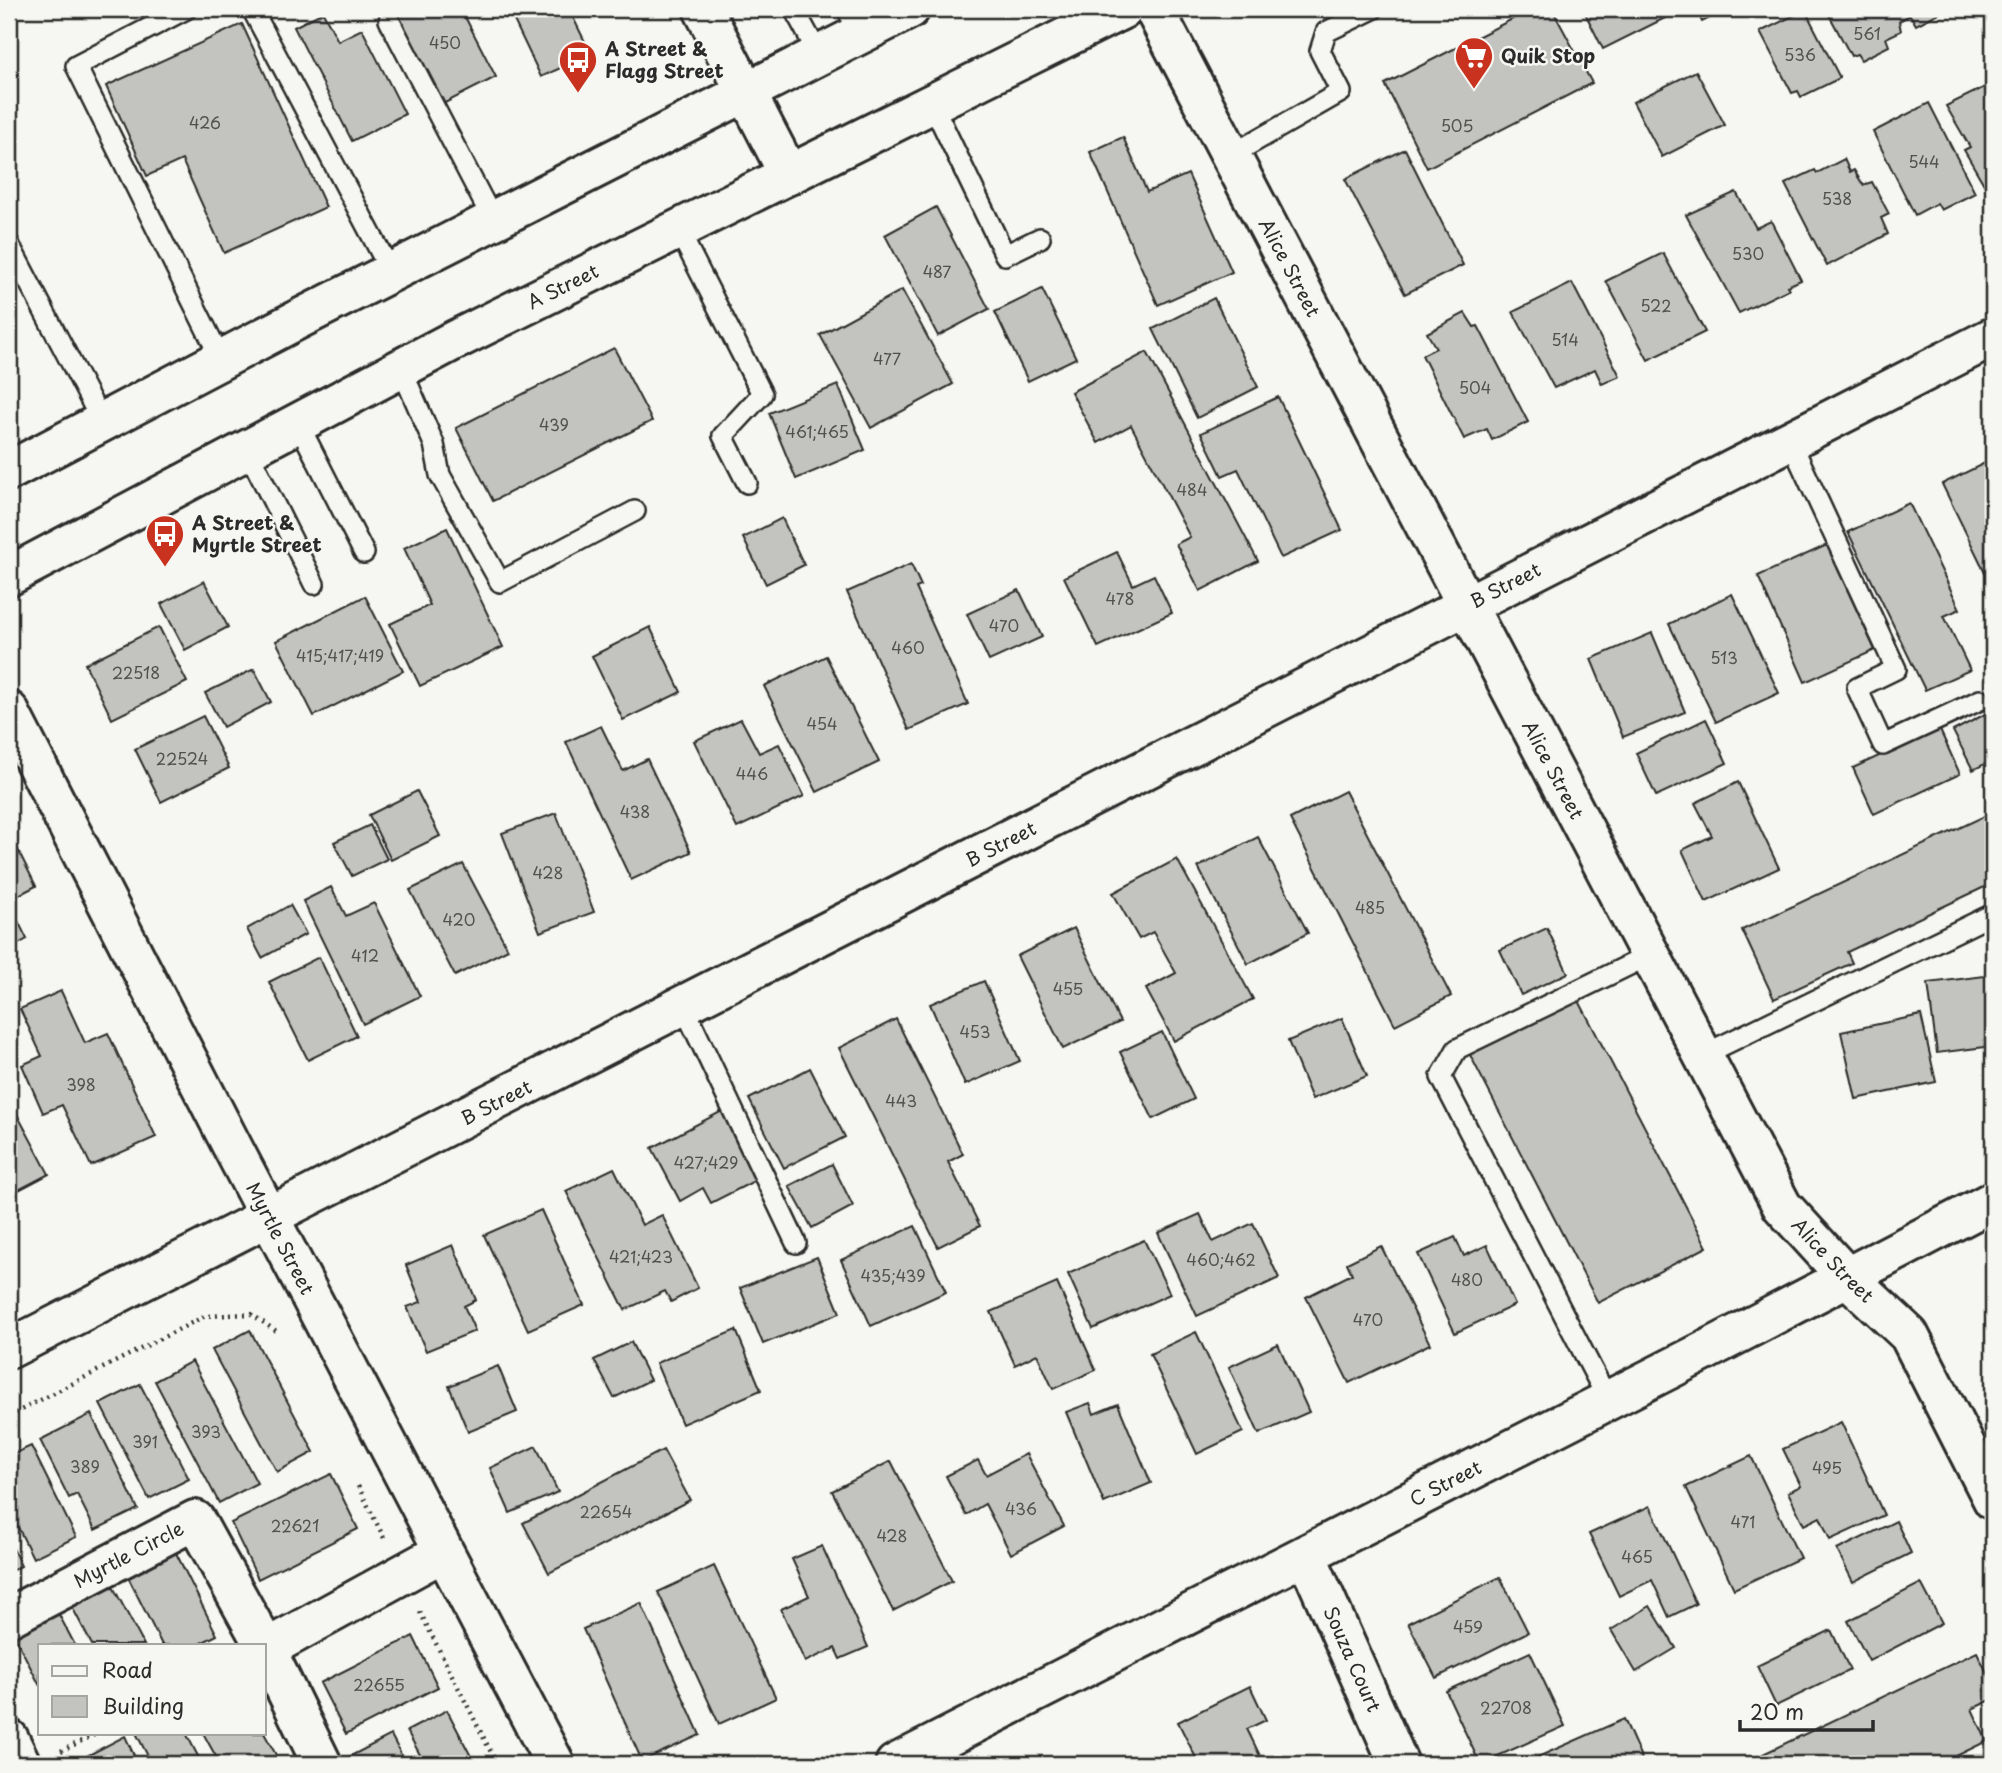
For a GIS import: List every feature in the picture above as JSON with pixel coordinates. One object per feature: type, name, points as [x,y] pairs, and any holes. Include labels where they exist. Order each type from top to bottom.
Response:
[{"type":"street","points":[[703,9],[789,174]]},
{"type":"street","name":"A Street","points":[[9,576],[401,368],[1123,9]]},
{"type":"street","name":"Alice Street","points":[[1154,9],[1782,1206],[1847,1277],[1909,1335],[1993,1500]]},
{"type":"street","points":[[9,471],[221,359],[819,55],[854,22],[904,10]]},
{"type":"street","name":"B Street","points":[[9,1349],[1993,337]]},
{"type":"street","name":"Myrtle Street","points":[[11,722],[555,1764]]},
{"type":"street","name":"C Street","points":[[895,1764],[1993,1201]]},
{"type":"street","name":"Myrtle Circle","points":[[9,1617],[195,1520],[264,1644]]},
{"type":"street","points":[[266,1645],[443,1552]]},
{"type":"street","name":"Souza Court","points":[[1306,1555],[1399,1764]]},
{"type":"street","name":"Myrtle Circle","points":[[266,1648],[322,1764]]},
{"type":"street","points":[[9,1739],[38,1759]]},
{"type":"lane","points":[[186,9],[76,66],[221,359]]},
{"type":"lane","points":[[252,9],[391,272]]},
{"type":"lane","points":[[794,9],[819,55]]},
{"type":"lane","points":[[1231,155],[1341,92],[1320,51],[1326,32],[1373,9]]},
{"type":"lane","points":[[388,20],[493,220]]},
{"type":"lane","points":[[932,103],[1005,255],[1040,238]]},
{"type":"lane","points":[[678,229],[762,394],[723,436],[747,483]]},
{"type":"lane","points":[[9,244],[102,422]]},
{"type":"lane","points":[[401,368],[435,444],[440,475],[500,582],[635,511]]},
{"type":"lane","points":[[298,423],[364,553]]},
{"type":"lane","points":[[1790,440],[1896,669],[1857,688],[1883,745],[1980,700]]},
{"type":"lane","points":[[247,449],[314,584]]},
{"type":"lane","points":[[1703,1055],[1993,914]]},
{"type":"lane","points":[[1608,1400],[1441,1077],[1457,1049],[1650,955]]},
{"type":"lane","points":[[683,1005],[796,1242]]},
{"type":"path","points":[[9,1416],[205,1316],[251,1314],[283,1335]]},
{"type":"path","points":[[354,1478],[498,1764]]},
{"type":"path","points":[[38,1759],[96,1734]]},
{"type":"building","points":[[393,9],[461,9],[496,77],[443,104]]},
{"type":"building","points":[[569,9],[591,54],[541,77],[509,10]]},
{"type":"building","points":[[1532,9],[1552,9],[1592,83],[1427,168],[1385,84]]},
{"type":"building","points":[[1583,9],[1683,9],[1603,49]]},
{"type":"building","points":[[1696,9],[1728,9],[1702,22]]},
{"type":"building","points":[[1826,9],[1947,9],[1916,25],[1910,15],[1899,21],[1901,31],[1886,38],[1889,46],[1861,60],[1857,54],[1851,56]]},
{"type":"building","points":[[1805,10],[1840,78],[1801,97],[1798,91],[1792,93],[1760,32]]},
{"type":"building","points":[[323,12],[338,41],[362,29],[405,114],[352,141],[294,27]]},
{"type":"building","points":[[242,24],[326,207],[224,253],[182,160],[147,176],[106,86]]},
{"type":"building","points":[[1696,71],[1725,125],[1662,157],[1633,102]]},
{"type":"building","points":[[1993,83],[1993,181],[1985,186],[1964,150],[1970,147],[1946,106]]},
{"type":"building","points":[[1929,103],[1975,193],[1941,210],[1937,203],[1915,215],[1873,132]]},
{"type":"building","points":[[1123,137],[1147,192],[1188,174],[1232,272],[1158,305],[1090,152]]},
{"type":"building","points":[[1405,149],[1463,265],[1405,294],[1345,179]]},
{"type":"building","points":[[1844,159],[1850,172],[1854,170],[1863,185],[1872,182],[1889,214],[1881,218],[1888,234],[1827,266],[1785,184],[1815,170],[1817,173]]},
{"type":"building","points":[[1736,192],[1756,228],[1771,221],[1801,280],[1787,286],[1789,289],[1739,313],[1686,215]]},
{"type":"building","points":[[936,207],[989,309],[938,336],[885,235]]},
{"type":"building","points":[[1663,253],[1705,332],[1648,360],[1606,281]]},
{"type":"building","points":[[1572,283],[1620,376],[1602,384],[1595,369],[1554,388],[1513,312]]},
{"type":"building","points":[[1042,289],[1076,358],[1028,381],[995,312]]},
{"type":"building","points":[[902,290],[953,384],[871,428],[820,335]]},
{"type":"building","points":[[1214,298],[1258,387],[1197,418],[1153,329]]},
{"type":"building","points":[[1465,313],[1474,327],[1478,326],[1528,422],[1492,440],[1487,429],[1464,439],[1422,355],[1436,348],[1427,333]]},
{"type":"building","points":[[614,348],[652,421],[493,501],[456,428]]},
{"type":"building","points":[[1147,352],[1258,561],[1200,591],[1176,544],[1190,537],[1131,425],[1098,443],[1071,392]]},
{"type":"building","points":[[838,385],[865,450],[796,479],[769,413]]},
{"type":"building","points":[[1278,397],[1342,530],[1281,558],[1238,469],[1222,476],[1201,433]]},
{"type":"building","points":[[1993,459],[1993,570],[1986,574],[1942,484]]},
{"type":"building","points":[[1909,503],[1960,609],[1944,616],[1970,670],[1925,690],[1848,532]]},
{"type":"building","points":[[782,518],[804,565],[766,584],[743,538]]},
{"type":"building","points":[[447,528],[503,647],[420,686],[390,624],[430,605],[404,548]]},
{"type":"building","points":[[1827,545],[1875,650],[1805,682],[1758,576]]},
{"type":"building","points":[[1117,552],[1133,585],[1154,575],[1172,613],[1098,647],[1064,577]]},
{"type":"building","points":[[911,564],[921,586],[916,588],[968,704],[909,730],[847,592]]},
{"type":"building","points":[[204,581],[228,627],[185,650],[161,604]]},
{"type":"building","points":[[1019,590],[1042,637],[989,661],[967,614]]},
{"type":"building","points":[[1732,594],[1779,693],[1716,722],[1669,624]]},
{"type":"building","points":[[365,596],[403,671],[314,716],[276,641]]},
{"type":"building","points":[[159,627],[187,682],[112,719],[85,664]]},
{"type":"building","points":[[650,627],[681,692],[623,720],[592,656]]},
{"type":"building","points":[[1652,633],[1685,712],[1623,737],[1591,659]]},
{"type":"building","points":[[826,656],[879,762],[817,792],[764,686]]},
{"type":"building","points":[[254,669],[271,702],[223,727],[205,693]]},
{"type":"building","points":[[1993,710],[1993,760],[1973,770],[1953,731]]},
{"type":"building","points":[[203,716],[229,768],[161,802],[135,749]]},
{"type":"building","points":[[741,719],[759,753],[779,744],[804,796],[737,828],[694,741]]},
{"type":"building","points":[[1706,719],[1727,763],[1656,796],[1636,753]]},
{"type":"building","points":[[601,726],[623,771],[647,759],[691,852],[631,880],[566,742]]},
{"type":"building","points":[[1939,728],[1960,774],[1874,814],[1853,768]]},
{"type":"building","points":[[1738,782],[1779,868],[1706,902],[1682,850],[1712,836],[1695,803]]},
{"type":"building","points":[[417,791],[440,836],[391,860],[369,815]]},
{"type":"building","points":[[1345,791],[1451,996],[1395,1025],[1290,819]]},
{"type":"building","points":[[1993,812],[1993,883],[1847,952],[1852,963],[1774,999],[1742,930]]},
{"type":"building","points":[[556,813],[594,912],[540,932],[502,833]]},
{"type":"building","points":[[370,825],[387,859],[352,876],[334,842]]},
{"type":"building","points":[[9,832],[36,886],[9,900]]},
{"type":"building","points":[[1258,837],[1308,933],[1248,964],[1198,867]]},
{"type":"building","points":[[1177,859],[1253,999],[1174,1041],[1146,989],[1176,973],[1153,932],[1139,939],[1113,893]]},
{"type":"building","points":[[463,864],[508,949],[455,976],[410,890]]},
{"type":"building","points":[[331,887],[346,916],[374,903],[420,996],[363,1024],[303,901]]},
{"type":"building","points":[[290,905],[306,934],[262,958],[247,929]]},
{"type":"building","points":[[13,911],[27,939],[9,949],[9,913]]},
{"type":"building","points":[[1074,928],[1120,1022],[1063,1049],[1017,956]]},
{"type":"building","points":[[1547,928],[1568,973],[1521,995],[1500,950]]},
{"type":"building","points":[[319,957],[357,1036],[308,1060],[269,982]]},
{"type":"building","points":[[1993,975],[1993,1046],[1937,1053],[1928,983]]},
{"type":"building","points":[[984,981],[1020,1061],[965,1085],[930,1004]]},
{"type":"building","points":[[61,991],[85,1043],[108,1033],[156,1137],[91,1166],[62,1105],[43,1113],[22,1065],[42,1056],[20,1009]]},
{"type":"building","points":[[1576,995],[1707,1247],[1598,1303],[1468,1051]]},
{"type":"building","points":[[1921,1015],[1936,1082],[1856,1099],[1841,1032]]},
{"type":"building","points":[[1342,1018],[1367,1076],[1312,1099],[1288,1041]]},
{"type":"building","points":[[896,1019],[963,1154],[948,1162],[980,1226],[938,1247],[839,1048]]},
{"type":"building","points":[[1162,1032],[1194,1099],[1153,1119],[1120,1052]]},
{"type":"building","points":[[810,1068],[845,1137],[784,1168],[749,1099]]},
{"type":"building","points":[[11,1103],[49,1174],[9,1195],[9,1105]]},
{"type":"building","points":[[724,1110],[760,1178],[711,1203],[703,1188],[680,1201],[652,1148]]},
{"type":"building","points":[[832,1164],[853,1206],[812,1228],[789,1186]]},
{"type":"building","points":[[614,1168],[642,1225],[662,1215],[698,1288],[671,1302],[665,1291],[625,1310],[566,1191]]},
{"type":"building","points":[[541,1210],[584,1305],[528,1330],[484,1235]]},
{"type":"building","points":[[1200,1214],[1213,1242],[1253,1223],[1279,1278],[1197,1316],[1158,1233]]},
{"type":"building","points":[[915,1226],[946,1292],[871,1326],[841,1260]]},
{"type":"building","points":[[1455,1237],[1464,1256],[1487,1245],[1515,1305],[1455,1333],[1418,1254]]},
{"type":"building","points":[[1144,1240],[1170,1294],[1093,1329],[1068,1274]]},
{"type":"building","points":[[453,1245],[476,1300],[464,1306],[475,1331],[426,1351],[407,1307],[421,1302],[406,1265]]},
{"type":"building","points":[[1381,1246],[1430,1344],[1349,1383],[1306,1297],[1352,1274],[1347,1263]]},
{"type":"building","points":[[817,1257],[840,1313],[763,1344],[740,1288]]},
{"type":"building","points":[[1057,1283],[1096,1370],[1053,1389],[1037,1354],[1015,1365],[991,1312]]},
{"type":"building","points":[[250,1330],[314,1452],[277,1472],[212,1350]]},
{"type":"building","points":[[736,1330],[761,1390],[682,1424],[656,1363]]},
{"type":"building","points":[[1196,1332],[1243,1432],[1197,1454],[1150,1354]]},
{"type":"building","points":[[631,1342],[650,1380],[614,1398],[594,1360]]},
{"type":"building","points":[[1278,1344],[1309,1412],[1259,1434],[1229,1367]]},
{"type":"building","points":[[192,1361],[257,1483],[219,1503],[155,1381]]},
{"type":"building","points":[[498,1366],[517,1412],[468,1432],[449,1386]]},
{"type":"building","points":[[140,1384],[189,1479],[149,1499],[100,1404]]},
{"type":"building","points":[[1090,1403],[1094,1414],[1118,1404],[1151,1483],[1104,1503],[1066,1412]]},
{"type":"building","points":[[91,1414],[138,1509],[95,1530],[77,1494],[69,1498],[40,1440]]},
{"type":"building","points":[[1841,1422],[1884,1515],[1830,1540],[1820,1517],[1804,1525],[1788,1492],[1801,1486],[1783,1449]]},
{"type":"building","points":[[31,1446],[76,1537],[33,1558],[9,1509],[9,1456]]},
{"type":"building","points":[[536,1446],[558,1492],[510,1513],[490,1468]]},
{"type":"building","points":[[663,1450],[690,1500],[549,1573],[523,1523]]},
{"type":"building","points":[[1026,1454],[1064,1526],[1011,1554],[985,1504],[966,1515],[946,1476],[978,1460],[986,1475]]},
{"type":"building","points":[[1751,1456],[1800,1558],[1734,1589],[1686,1487]]},
{"type":"building","points":[[891,1461],[952,1581],[893,1611],[832,1491]]},
{"type":"building","points":[[331,1474],[358,1529],[258,1579],[231,1523]]},
{"type":"building","points":[[1650,1506],[1696,1604],[1669,1617],[1652,1580],[1619,1596],[1589,1534]]},
{"type":"building","points":[[1896,1521],[1911,1553],[1853,1582],[1837,1550]]},
{"type":"building","points":[[9,1540],[21,1566],[9,1572]]},
{"type":"building","points":[[822,1546],[868,1647],[840,1659],[835,1648],[805,1662],[781,1609],[809,1596],[792,1559]]},
{"type":"building","points":[[174,1549],[217,1635],[199,1644],[162,1644],[126,1573]]},
{"type":"building","points":[[714,1566],[776,1698],[719,1724],[658,1592]]},
{"type":"building","points":[[1500,1577],[1528,1632],[1436,1678],[1408,1623]]},
{"type":"building","points":[[110,1581],[143,1644],[91,1644],[70,1603]]},
{"type":"building","points":[[1921,1583],[1942,1623],[1869,1661],[1848,1621]]},
{"type":"building","points":[[641,1603],[700,1735],[642,1761],[583,1629]]},
{"type":"building","points":[[1650,1606],[1676,1648],[1636,1672],[1611,1630]]},
{"type":"building","points":[[56,1609],[74,1644],[38,1644],[38,1682],[12,1631]]},
{"type":"building","points":[[1831,1630],[1850,1670],[1776,1706],[1757,1666]]},
{"type":"building","points":[[413,1636],[438,1687],[346,1734],[320,1683]]},
{"type":"building","points":[[1530,1652],[1565,1726],[1480,1764],[1446,1691]]},
{"type":"building","points":[[1977,1652],[1993,1685],[1993,1699],[1972,1709],[1987,1741],[1940,1764],[1742,1764]]},
{"type":"building","points":[[1250,1686],[1266,1720],[1247,1729],[1264,1764],[1199,1764],[1178,1722]]},
{"type":"building","points":[[447,1710],[475,1764],[425,1764],[407,1731]]},
{"type":"building","points":[[1624,1719],[1644,1764],[1522,1764]]},
{"type":"building","points":[[137,1734],[187,1734],[202,1764],[152,1764]]},
{"type":"building","points":[[204,1734],[265,1734],[281,1764],[220,1764]]},
{"type":"building","points":[[391,1735],[406,1764],[348,1764],[345,1759]]},
{"type":"building","points":[[125,1736],[138,1764],[86,1764],[83,1758]]},
{"type":"place","name":"Quik Stop","points":[[1474,90]]},
{"type":"place","name":"A Street & Flagg Street","points":[[578,94]]},
{"type":"place","name":"A Street & Myrtle Street","points":[[165,568]]}]
